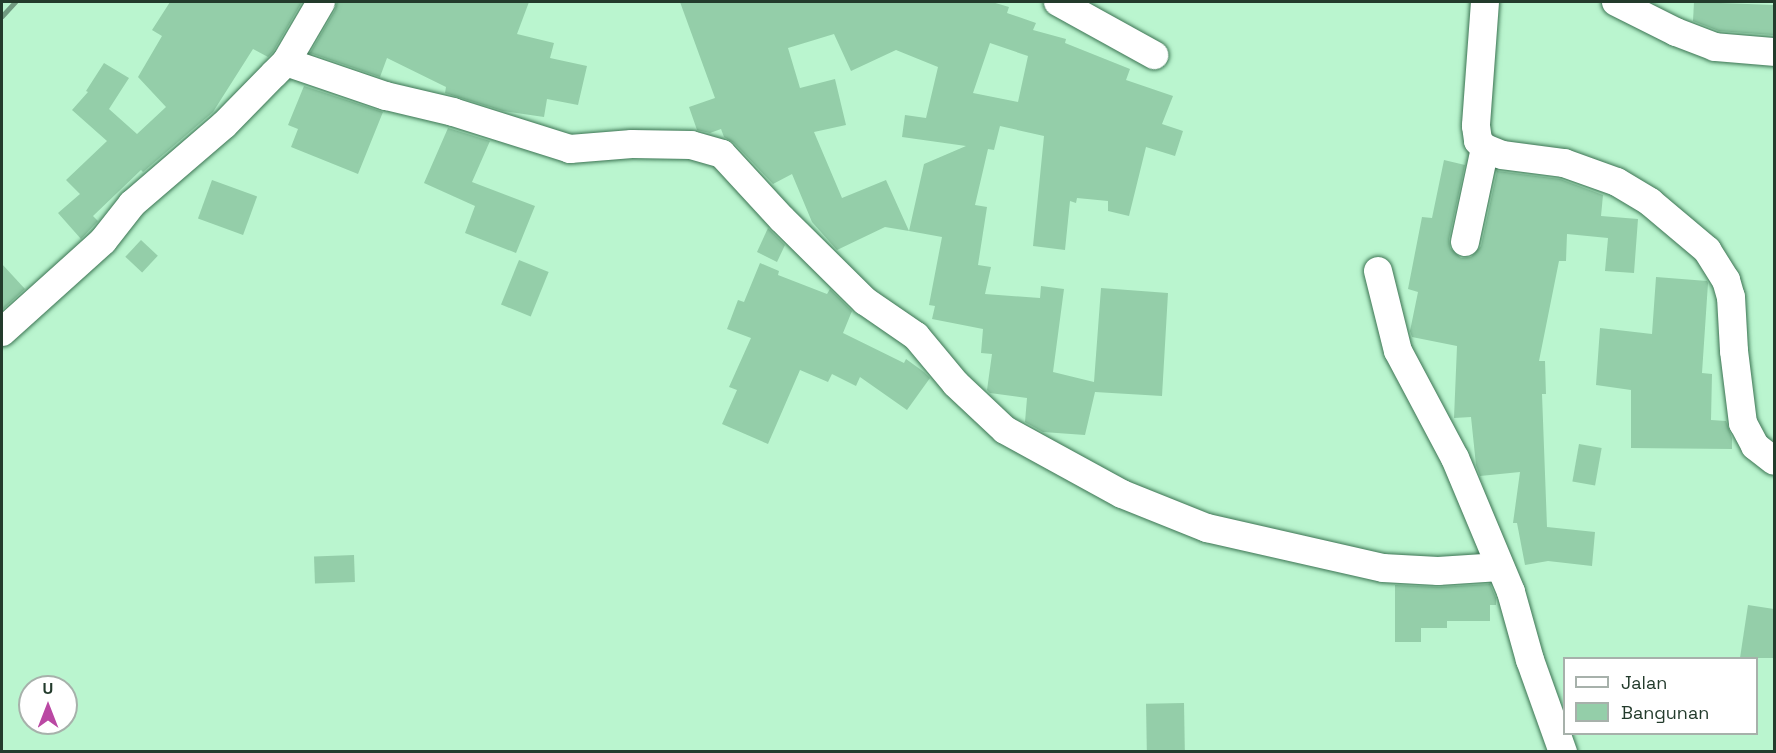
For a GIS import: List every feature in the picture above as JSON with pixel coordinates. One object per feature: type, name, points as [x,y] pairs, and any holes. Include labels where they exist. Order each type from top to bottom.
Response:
[{"type":"street","points":[[2,332],[103,241],[132,204],[224,125],[286,62],[321,2]]},
{"type":"street","points":[[1058,2],[1154,56]]},
{"type":"street","points":[[1485,2],[1476,126],[1478,141],[1485,148],[1502,155],[1563,163],[1617,182],[1650,202],[1707,250],[1726,280],[1731,297],[1734,351],[1743,423],[1755,446],[1774,461]]},
{"type":"street","points":[[1616,2],[1676,32],[1715,47],[1774,52]]},
{"type":"street","points":[[286,62],[386,96],[453,112],[570,149],[632,144],[690,145],[722,154],[782,219],[865,301],[916,336],[956,384],[1005,430],[1122,494],[1207,528],[1383,568],[1438,571],[1500,567]]},
{"type":"street","points":[[1465,242],[1485,148]]},
{"type":"street","points":[[1378,272],[1398,351],[1455,458],[1500,567],[1563,752]]},
{"type":"building","points":[[170,2],[302,2],[273,52],[268,57],[253,49],[213,112],[143,172],[141,170],[93,216],[98,221],[81,239],[58,213],[80,194],[66,180],[107,141],[72,110],[88,92],[86,91],[104,63],[129,78],[109,109],[137,134],[166,107],[138,77],[162,36],[152,30]]},
{"type":"building","points":[[337,2],[529,2],[517,34],[554,43],[550,58],[587,66],[578,105],[547,99],[544,117],[503,111],[445,93],[446,87],[387,58],[380,77],[310,53],[335,10]]},
{"type":"building","points":[[680,2],[992,2],[1009,7],[1007,13],[1036,23],[1033,30],[1066,39],[1065,43],[1130,69],[1126,80],[1173,96],[1162,124],[1183,131],[1175,156],[1146,147],[1129,216],[1108,211],[1108,201],[1077,198],[1076,203],[1070,201],[1065,250],[1033,246],[1044,136],[1000,126],[994,150],[988,149],[975,205],[987,207],[978,265],[991,267],[985,294],[1040,298],[1041,286],[1064,289],[1053,372],[1094,382],[1101,288],[1168,293],[1162,396],[1095,392],[1085,435],[1043,432],[1025,422],[1027,398],[990,393],[987,390],[992,354],[981,353],[983,329],[932,319],[935,306],[929,305],[942,237],[885,227],[837,250],[812,222],[792,174],[773,184],[734,143],[724,137],[721,129],[710,133],[697,130],[689,107],[715,98]],"holes":[[[834,34],[851,71],[896,50],[938,67],[926,118],[905,115],[902,137],[966,146],[924,164],[909,231],[886,180],[842,198],[814,132],[846,125],[835,79],[800,88],[788,48]],[[990,43],[1028,56],[1018,102],[973,93]]]},
{"type":"building","points":[[1694,2],[1774,5],[1773,35],[1719,31],[1693,21]]},
{"type":"building","points":[[304,86],[383,112],[358,174],[291,147],[298,129],[288,125]]},
{"type":"building","points":[[448,128],[490,141],[472,182],[535,206],[516,253],[465,233],[475,206],[424,183]]},
{"type":"building","points":[[1444,160],[1465,165],[1449,239],[1450,248],[1461,258],[1471,257],[1481,246],[1497,171],[1560,179],[1603,195],[1601,216],[1638,219],[1634,273],[1605,271],[1608,238],[1567,234],[1566,261],[1559,261],[1539,361],[1545,361],[1546,394],[1542,394],[1547,527],[1595,532],[1592,566],[1548,561],[1525,565],[1517,523],[1513,523],[1520,472],[1480,476],[1476,465],[1471,417],[1454,418],[1457,346],[1412,337],[1410,331],[1418,292],[1408,289],[1422,217],[1432,218]]},
{"type":"building","points":[[212,180],[257,196],[243,235],[198,219]]},
{"type":"building","points":[[768,228],[785,245],[777,262],[757,252]]},
{"type":"building","points":[[141,240],[158,256],[142,273],[125,257]]},
{"type":"building","points":[[519,260],[549,272],[531,316],[501,305]]},
{"type":"building","points":[[760,263],[779,271],[778,275],[827,294],[830,289],[852,311],[843,333],[904,363],[906,359],[930,378],[907,410],[860,377],[856,386],[832,374],[828,382],[800,370],[768,444],[722,424],[737,390],[729,387],[751,338],[727,329],[738,300],[744,302]]},
{"type":"building","points":[[2,264],[25,289],[2,310]]},
{"type":"building","points":[[1656,277],[1707,281],[1708,283],[1702,373],[1712,374],[1711,420],[1726,421],[1732,438],[1732,449],[1631,448],[1631,390],[1596,385],[1600,328],[1652,334]]},
{"type":"building","points":[[1579,444],[1602,448],[1595,485],[1572,481]]},
{"type":"building","points":[[354,555],[355,582],[315,583],[314,556]]},
{"type":"building","points":[[1490,584],[1496,598],[1496,605],[1490,605],[1490,621],[1447,621],[1447,628],[1421,628],[1421,642],[1395,642],[1395,585],[1439,587]]},
{"type":"building","points":[[1748,605],[1774,609],[1774,658],[1740,657]]},
{"type":"building","points":[[1184,703],[1185,752],[1147,752],[1146,704]]},
{"type":"railway","points":[[2,16],[15,2]]}]
